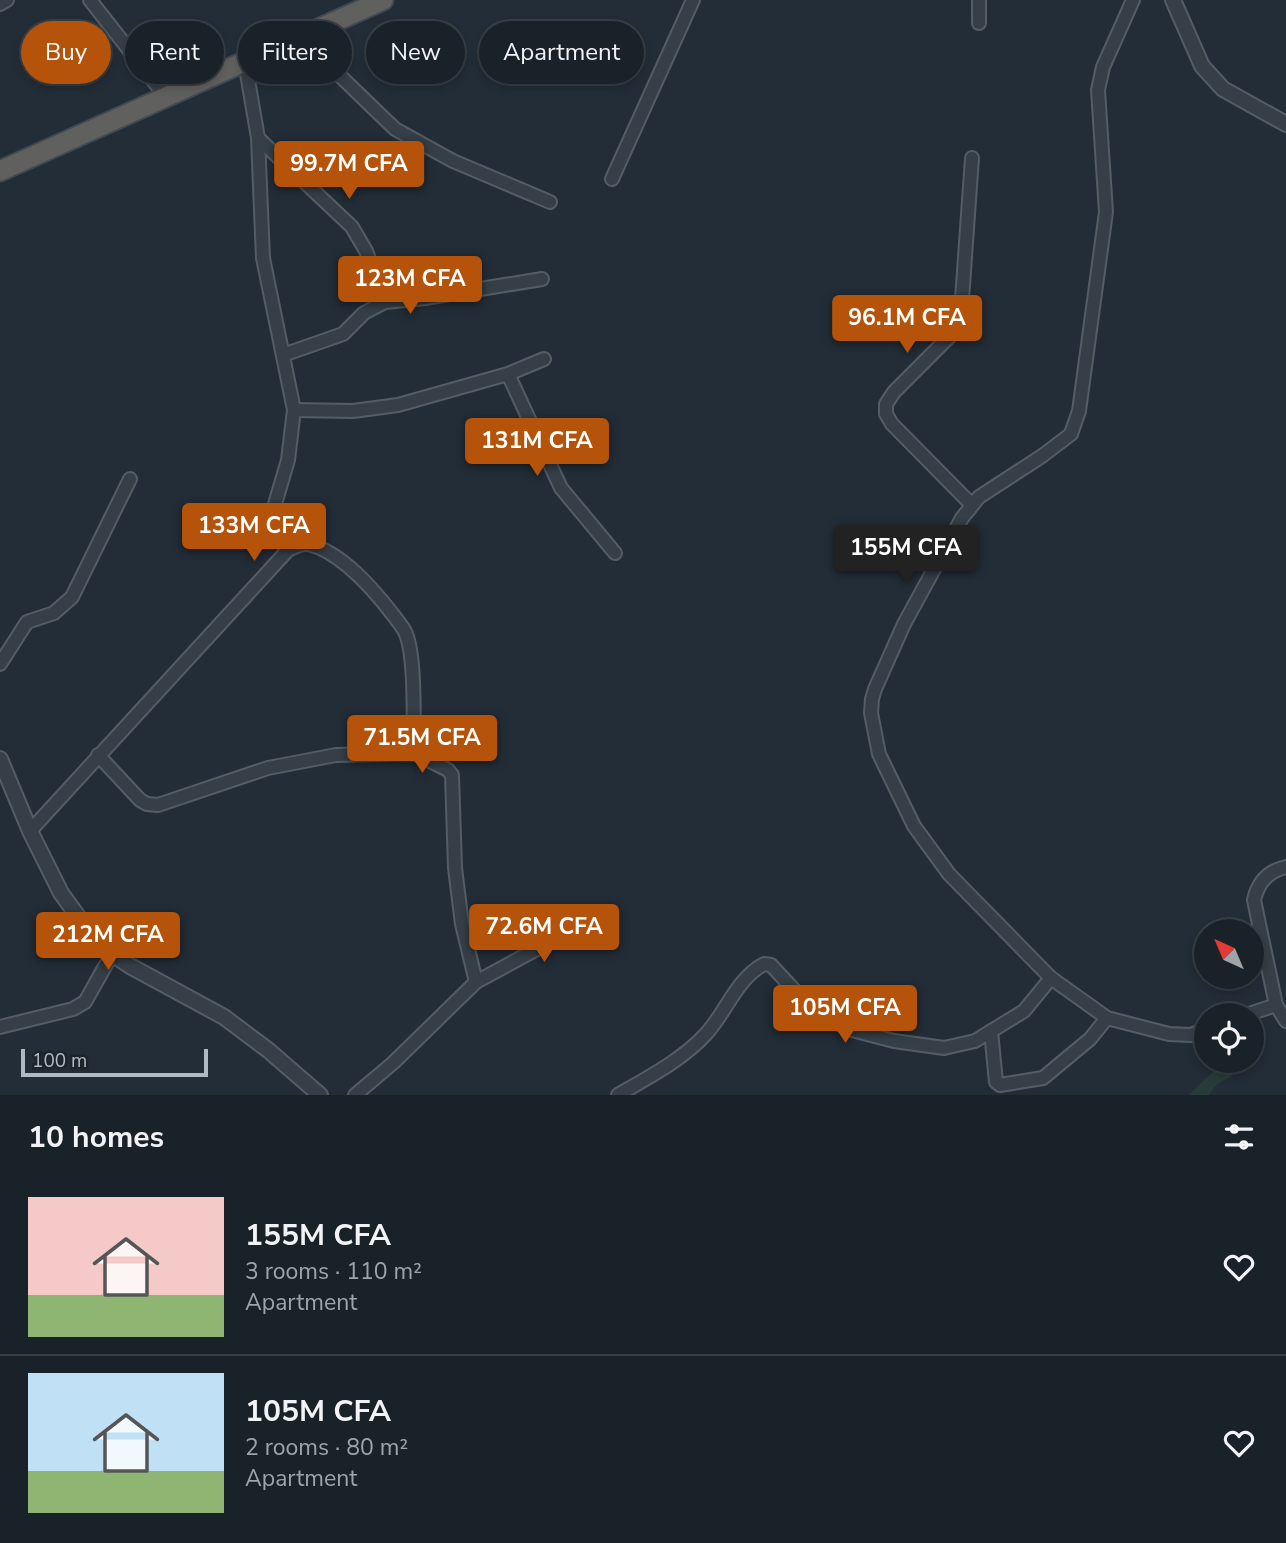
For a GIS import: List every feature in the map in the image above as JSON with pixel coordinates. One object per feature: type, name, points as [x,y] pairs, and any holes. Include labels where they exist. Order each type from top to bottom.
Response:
[{"type":"highway","points":[[338,21],[383,0]]},
{"type":"highway","points":[[0,171],[238,66]]},
{"type":"street","points":[[0,4],[7,0]]},
{"type":"street","points":[[90,0],[166,97]]},
{"type":"street","points":[[612,179],[693,0]]},
{"type":"street","points":[[979,0],[979,23]]},
{"type":"street","points":[[1133,0],[1103,67],[1098,90],[1106,212],[1079,411],[1071,434],[993,487],[962,517],[904,624],[872,699],[878,754],[914,826],[949,874],[1051,978],[1107,1018],[1169,1034],[1194,1034]]},
{"type":"street","points":[[1174,0],[1202,66],[1223,89],[1286,124]]},
{"type":"street","points":[[249,84],[258,138],[263,258],[294,410],[288,460],[270,521],[272,531],[288,550]]},
{"type":"street","points":[[348,84],[395,129],[453,161],[550,202]]},
{"type":"street","points":[[258,138],[352,228],[366,251],[385,302]]},
{"type":"street","points":[[972,158],[962,299],[950,336],[894,392],[886,404],[886,414],[892,424],[972,505]]},
{"type":"street","points":[[283,355],[342,334],[364,313],[385,302],[542,279]]},
{"type":"street","points":[[294,410],[353,411],[398,405],[508,374],[544,359]]},
{"type":"street","points":[[508,374],[561,488],[615,554]]},
{"type":"street","points":[[0,664],[27,622],[54,613],[72,597],[130,479]]},
{"type":"street","points":[[30,831],[288,550],[299,544],[309,544],[352,570],[378,596],[406,633],[411,662],[414,753]]},
{"type":"street","points":[[98,755],[140,800],[158,805],[268,768],[336,755],[414,753],[442,765],[452,775],[455,868],[462,925],[476,982]]},
{"type":"street","points":[[0,759],[30,831],[61,893],[89,932],[112,954],[224,1017],[268,1050],[320,1095]]},
{"type":"street","points":[[1286,867],[1275,869],[1265,877],[1257,887],[1254,900],[1276,1005],[1286,1021]]},
{"type":"street","points":[[355,1095],[393,1063],[476,982],[596,917]]},
{"type":"street","points":[[0,1027],[74,1009],[85,1002],[112,954]]},
{"type":"street","points":[[618,1095],[656,1072],[704,1037],[748,975],[764,964],[771,965],[809,1006],[848,1029],[894,1041],[944,1048],[975,1041],[1024,1011],[1051,978]]},
{"type":"street","points":[[1264,1009],[1276,1005]]},
{"type":"street","points":[[991,1031],[996,1082],[1000,1085],[1043,1077],[1090,1039],[1107,1018]]},
{"type":"green space","points":[[1212,1073],[1230,1073],[1232,1076],[1217,1084],[1209,1095],[1189,1095]]}]
